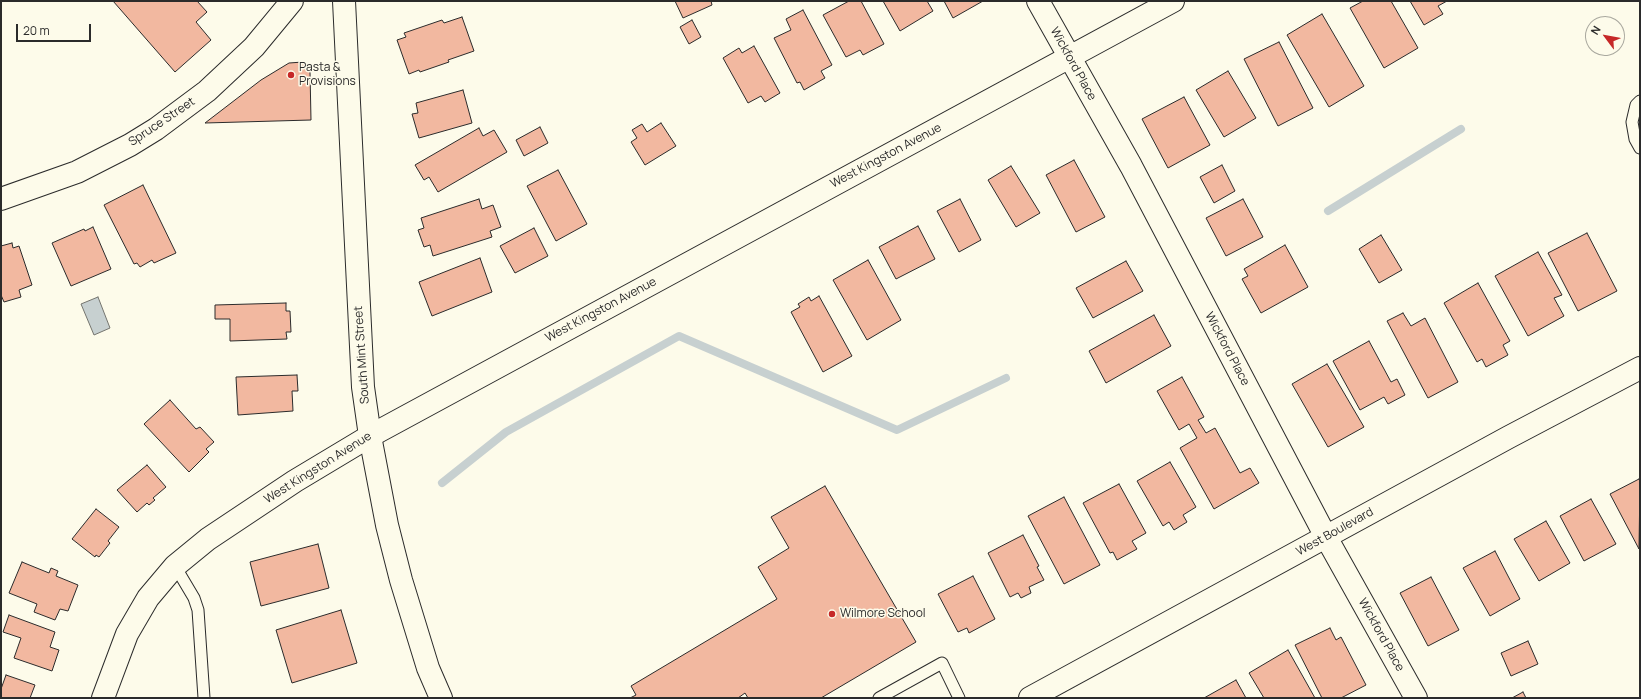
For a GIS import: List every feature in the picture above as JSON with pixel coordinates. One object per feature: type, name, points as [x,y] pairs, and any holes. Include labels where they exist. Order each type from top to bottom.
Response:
[{"type":"street","name":"South Mint Street","points":[[344,1],[363,386],[370,436],[387,525],[402,585],[428,668],[441,698]]},
{"type":"street","name":"Wickford Place","points":[[1038,1],[1130,166],[1326,537],[1416,698]]},
{"type":"street","name":"West Kingston Avenue","points":[[103,698],[127,634],[148,598],[175,566],[213,535],[325,462],[370,436],[1173,1]]},
{"type":"street","name":"Spruce Street","points":[[1,200],[77,172],[130,145],[156,129],[207,91],[254,47],[287,3]]},
{"type":"street","name":"West Boulevard","points":[[1030,698],[1539,420],[1640,368]]},
{"type":"lane","points":[[1640,101],[1636,105],[1632,122],[1640,148]]},
{"type":"lane","points":[[175,566],[194,598],[198,610],[204,698]]},
{"type":"lane","points":[[879,698],[942,663],[959,698]]},
{"type":"shaded area","points":[[98,297],[110,328],[94,335],[81,304]]},
{"type":"building","points":[[113,1],[197,1],[207,12],[196,22],[211,40],[175,72]]},
{"type":"building","points":[[675,1],[711,1],[712,5],[683,18]]},
{"type":"building","points":[[849,1],[861,1],[884,44],[863,55],[860,50],[846,57],[823,15]]},
{"type":"building","points":[[883,1],[927,1],[933,11],[900,31]]},
{"type":"building","points":[[944,1],[983,1],[953,18]]},
{"type":"building","points":[[1363,1],[1391,1],[1418,48],[1384,68],[1350,8]]},
{"type":"building","points":[[1410,1],[1447,1],[1438,6],[1443,14],[1424,25]]},
{"type":"building","points":[[803,10],[832,65],[821,71],[825,78],[804,90],[800,82],[797,83],[774,38],[791,30],[786,19]]},
{"type":"building","points":[[1322,14],[1364,86],[1329,107],[1287,35]]},
{"type":"building","points":[[462,17],[474,51],[448,60],[449,62],[420,72],[419,70],[409,74],[397,40],[406,37],[404,33],[442,20],[444,23]]},
{"type":"building","points":[[692,20],[701,37],[689,44],[680,27]]},
{"type":"building","points":[[1279,42],[1313,108],[1278,126],[1244,59]]},
{"type":"building","points":[[754,46],[780,93],[765,102],[761,96],[748,103],[723,58],[739,48],[742,53]]},
{"type":"building","points":[[303,62],[310,72],[311,120],[205,123],[261,80],[289,63]]},
{"type":"building","points":[[1228,71],[1256,118],[1224,137],[1196,90]]},
{"type":"building","points":[[463,90],[472,123],[419,138],[412,114],[418,113],[416,103]]},
{"type":"building","points":[[1184,97],[1210,145],[1168,168],[1142,119]]},
{"type":"building","points":[[661,123],[676,146],[645,165],[631,142],[637,138],[632,130],[642,124],[647,132]]},
{"type":"building","points":[[540,127],[548,143],[524,156],[516,140]]},
{"type":"building","points":[[479,128],[483,136],[494,130],[507,152],[438,192],[429,177],[424,180],[415,165]]},
{"type":"building","points":[[1074,160],[1105,217],[1076,232],[1046,175]]},
{"type":"building","points":[[1222,165],[1235,191],[1214,203],[1200,177]]},
{"type":"building","points":[[1011,166],[1040,213],[1016,227],[988,180]]},
{"type":"building","points":[[558,170],[587,224],[556,241],[527,186]]},
{"type":"building","points":[[143,185],[176,253],[154,263],[152,260],[140,267],[137,263],[134,264],[104,205]]},
{"type":"building","points":[[479,199],[482,209],[493,205],[501,227],[490,231],[492,237],[433,256],[430,245],[424,247],[418,230],[424,228],[421,218]]},
{"type":"building","points":[[960,199],[981,240],[959,252],[937,211]]},
{"type":"building","points":[[1243,199],[1263,237],[1226,256],[1206,218]]},
{"type":"building","points":[[918,226],[935,259],[896,279],[879,247]]},
{"type":"building","points":[[93,227],[111,269],[71,286],[52,243],[84,229],[85,231]]},
{"type":"building","points":[[534,228],[548,256],[515,273],[500,246]]},
{"type":"building","points":[[1587,233],[1617,291],[1578,311],[1548,253]]},
{"type":"building","points":[[1381,235],[1402,270],[1379,283],[1359,249]]},
{"type":"building","points":[[12,243],[13,248],[19,246],[32,285],[19,290],[21,297],[4,302],[1,295],[1,246]]},
{"type":"building","points":[[1285,245],[1308,287],[1261,313],[1242,279],[1248,276],[1244,269]]},
{"type":"building","points":[[1538,252],[1562,295],[1554,298],[1564,316],[1528,336],[1495,276]]},
{"type":"building","points":[[480,258],[492,292],[432,316],[419,282]]},
{"type":"building","points":[[868,260],[901,320],[867,340],[833,280]]},
{"type":"building","points":[[1126,261],[1143,291],[1093,318],[1076,288]]},
{"type":"building","points":[[1478,283],[1510,341],[1503,345],[1508,355],[1486,367],[1482,359],[1477,362],[1444,303]]},
{"type":"building","points":[[819,296],[852,356],[823,372],[791,312],[800,307],[798,304],[809,297],[811,301]]},
{"type":"building","points":[[286,303],[286,311],[290,311],[291,332],[286,332],[287,339],[230,341],[230,319],[215,319],[215,305]]},
{"type":"building","points":[[1403,313],[1411,326],[1425,318],[1458,382],[1428,398],[1387,321]]},
{"type":"building","points":[[1154,315],[1171,346],[1106,383],[1089,351]]},
{"type":"building","points":[[1369,341],[1391,382],[1397,379],[1405,395],[1388,404],[1384,397],[1360,410],[1333,361]]},
{"type":"building","points":[[1327,364],[1364,427],[1328,447],[1292,384]]},
{"type":"building","points":[[297,375],[298,391],[292,391],[293,411],[238,415],[236,377]]},
{"type":"building","points":[[1182,377],[1204,417],[1198,420],[1206,433],[1215,428],[1240,473],[1250,468],[1259,483],[1214,509],[1180,448],[1197,438],[1189,424],[1179,430],[1157,391]]},
{"type":"building","points":[[170,400],[196,429],[200,427],[214,442],[206,449],[209,452],[189,472],[144,424]]},
{"type":"building","points":[[1170,462],[1196,507],[1183,515],[1187,522],[1174,530],[1169,522],[1163,526],[1137,481]]},
{"type":"building","points":[[147,465],[166,487],[153,498],[155,500],[149,505],[147,503],[137,512],[117,490]]},
{"type":"building","points":[[1639,479],[1640,481],[1639,549],[1610,494]]},
{"type":"building","points":[[1119,484],[1146,533],[1132,541],[1137,549],[1117,560],[1113,552],[1110,553],[1083,503]]},
{"type":"building","points":[[825,486],[916,642],[821,698],[748,698],[745,693],[738,698],[630,698],[636,695],[631,686],[777,599],[758,567],[789,548],[771,517]]},
{"type":"building","points":[[1064,497],[1100,565],[1064,584],[1028,516]]},
{"type":"building","points":[[1591,499],[1616,544],[1584,561],[1560,516]]},
{"type":"building","points":[[96,509],[119,527],[108,541],[110,543],[99,557],[96,555],[95,557],[72,539]]},
{"type":"building","points":[[1546,521],[1570,563],[1539,581],[1514,539]]},
{"type":"building","points":[[1023,535],[1039,566],[1037,567],[1044,580],[1029,587],[1031,593],[1021,598],[1018,593],[1010,597],[988,553]]},
{"type":"building","points":[[318,544],[329,588],[261,606],[250,562]]},
{"type":"building","points":[[1495,551],[1520,599],[1490,616],[1463,568]]},
{"type":"building","points":[[22,562],[49,573],[51,568],[58,571],[56,576],[78,585],[68,611],[60,609],[55,620],[34,612],[37,604],[9,593]]},
{"type":"building","points":[[973,576],[995,619],[969,633],[967,628],[958,632],[938,594]]},
{"type":"building","points":[[1431,577],[1459,630],[1428,646],[1400,593]]},
{"type":"building","points":[[341,610],[357,663],[292,683],[276,630]]},
{"type":"building","points":[[9,615],[55,632],[50,647],[59,650],[52,671],[14,658],[21,638],[3,632]]},
{"type":"building","points":[[1330,628],[1336,640],[1341,637],[1366,685],[1341,698],[1322,698],[1295,645]]},
{"type":"building","points":[[1528,641],[1538,664],[1511,676],[1501,653]]},
{"type":"building","points":[[1288,650],[1315,698],[1264,698],[1249,673]]},
{"type":"building","points":[[6,675],[35,685],[30,698],[1,698],[1,689]]},
{"type":"building","points":[[1236,680],[1246,698],[1204,698]]},
{"type":"building","points":[[1523,692],[1526,698],[1512,698]]},
{"type":"waterway","points":[[1328,211],[1461,129]]},
{"type":"waterway","points":[[442,483],[506,432],[679,336],[897,430],[1006,378]]},
{"type":"place","name":"Pasta & Provisions","points":[[291,75]]},
{"type":"place","name":"Wilmore School","points":[[832,614]]}]
